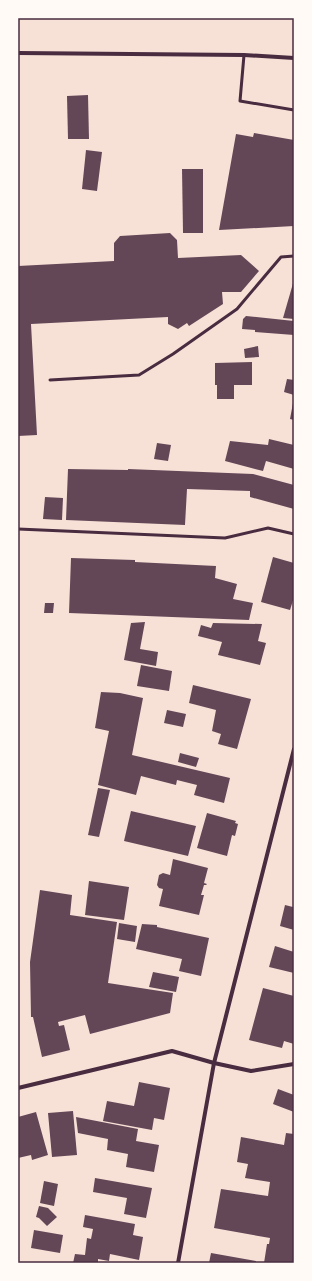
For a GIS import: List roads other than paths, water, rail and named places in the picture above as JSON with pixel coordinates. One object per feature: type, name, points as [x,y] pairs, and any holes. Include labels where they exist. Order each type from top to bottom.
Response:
[{"type":"street","points":[[18,54],[244,55],[294,58]]},
{"type":"street","points":[[178,1263],[214,1063],[294,749]]},
{"type":"street","points":[[18,1088],[172,1051],[214,1063],[252,1071],[294,1064]]},
{"type":"lane","points":[[244,55],[240,101],[294,110]]},
{"type":"lane","points":[[50,380],[139,375],[173,354],[236,309],[281,257],[294,256]]},
{"type":"lane","points":[[18,529],[225,538],[268,528],[294,534]]}]
